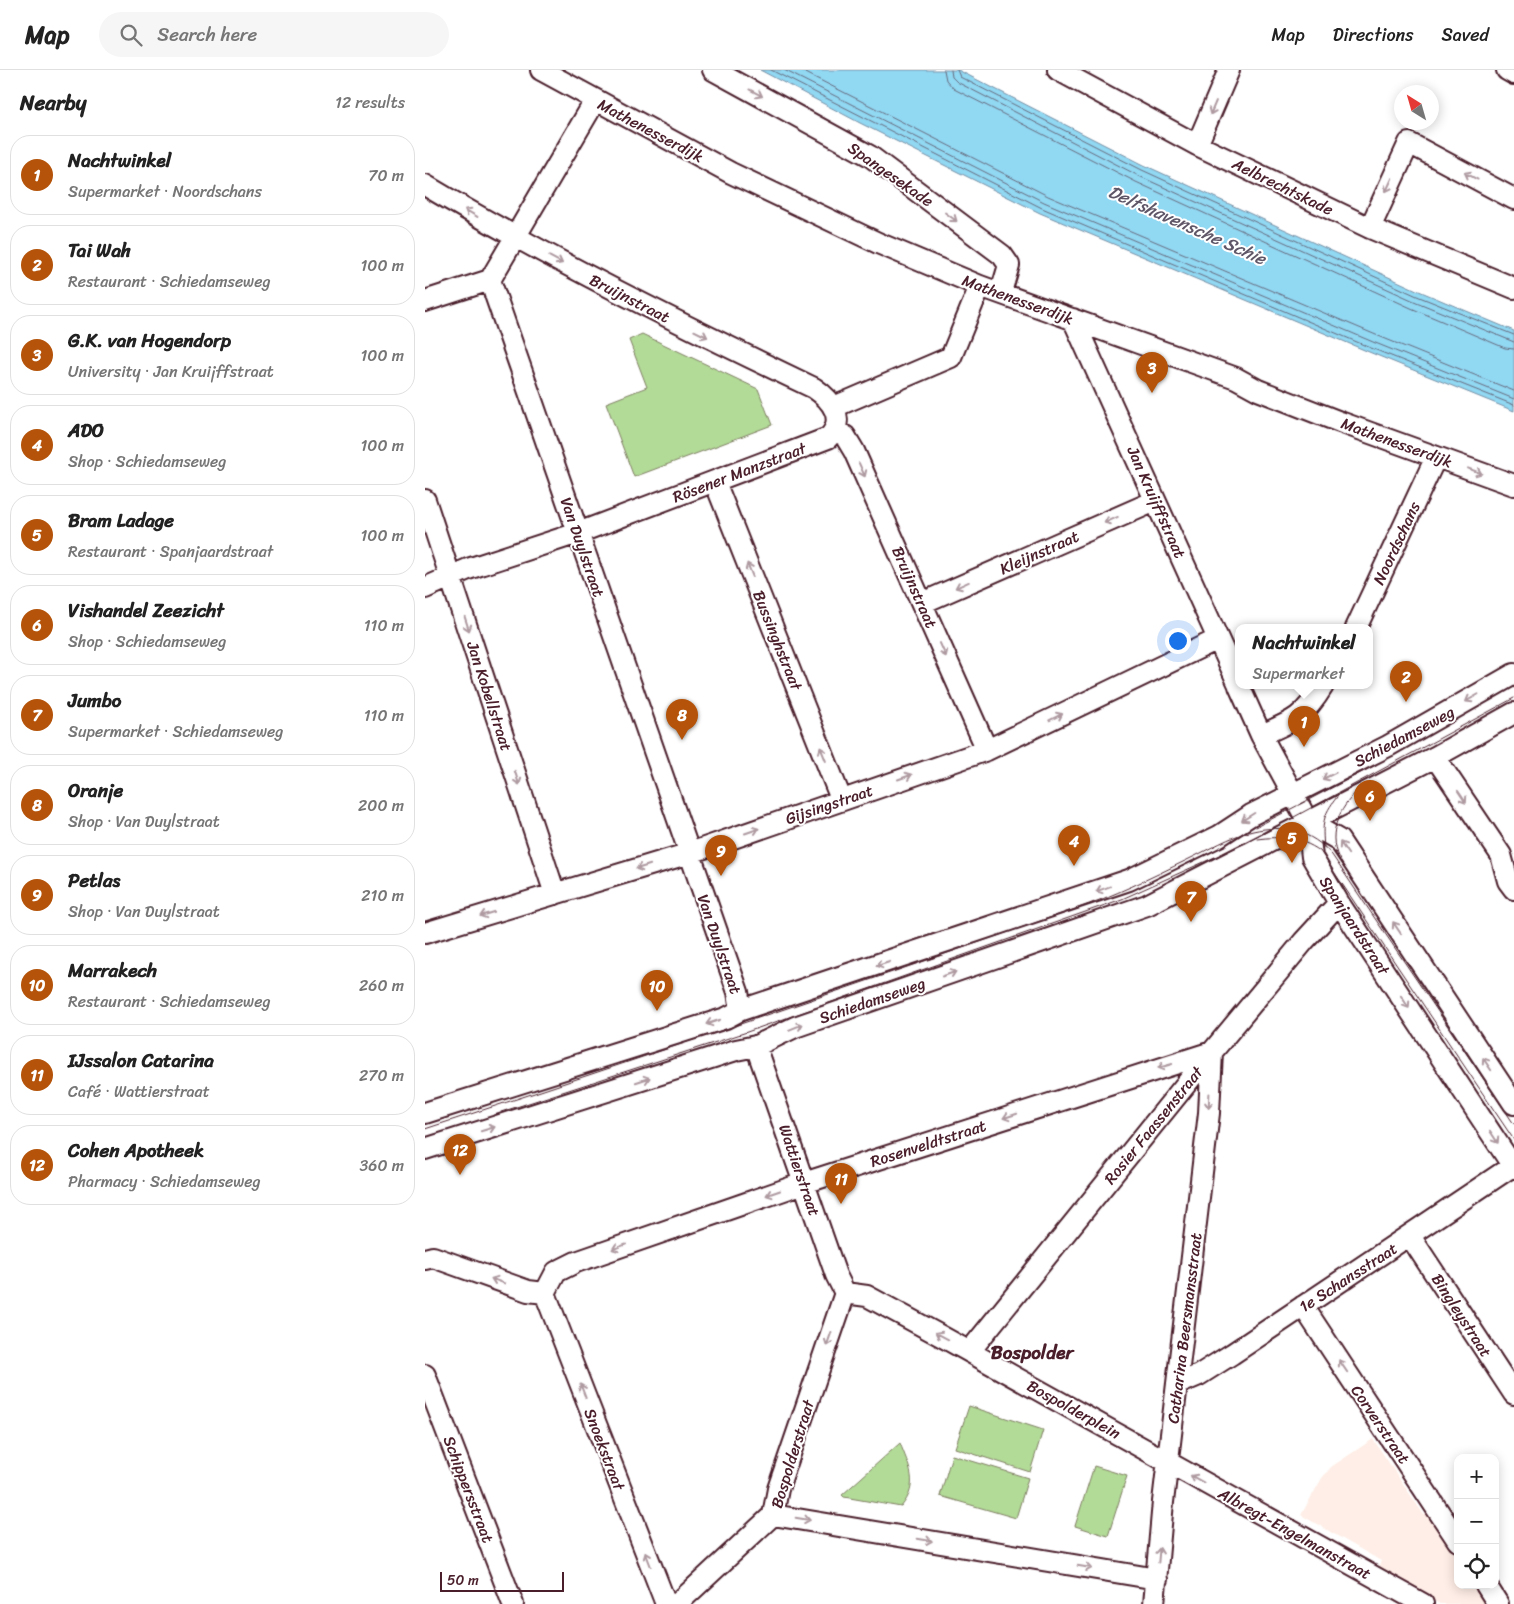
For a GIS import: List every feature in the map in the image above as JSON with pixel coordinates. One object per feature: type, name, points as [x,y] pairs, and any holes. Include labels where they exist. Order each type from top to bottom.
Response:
[{"type":"street","name":"Mathenesserdijk","points":[[541,70],[595,101],[731,173],[817,215],[981,286],[1236,378],[1258,390],[1514,485]]},
{"type":"street","name":"Spangesekade","points":[[713,70],[870,156],[999,253],[1009,265],[1001,292]]},
{"type":"street","name":"Aelbrechtskade","points":[[1058,70],[1080,76],[1197,145],[1370,228],[1514,288]]},
{"type":"street","points":[[1197,145],[1229,70]]},
{"type":"street","points":[[1507,70],[1514,74]]},
{"type":"street","points":[[425,301],[490,280],[595,101]]},
{"type":"street","points":[[1370,228],[1409,143],[1514,199]]},
{"type":"street","name":"Bruijnstraat","points":[[425,185],[513,238],[649,309],[814,388],[827,396],[835,407]]},
{"type":"street","name":"Van Duylstraat","points":[[490,280],[738,992],[741,1010]]},
{"type":"street","points":[[836,431],[838,420],[835,407],[951,358],[981,286]]},
{"type":"street","name":"Jan Kruijffstraat","points":[[1073,319],[1235,677]]},
{"type":"street","name":"Bruijnstraat","points":[[836,431],[845,436],[854,451],[987,750]]},
{"type":"street","name":"Rösener Manzstraat","points":[[425,588],[468,570],[579,533],[715,482],[828,438],[836,431]]},
{"type":"street","name":"Noordschans","points":[[1358,624],[1436,457]]},
{"type":"street","name":"Bussinghstraat","points":[[715,482],[841,799]]},
{"type":"street","name":"Jan Kobellstraat","points":[[425,500],[555,894]]},
{"type":"street","name":"Kleijnstraat","points":[[922,603],[1155,501]]},
{"type":"street","name":"Gijsingstraat","points":[[425,933],[689,853],[987,750],[1219,639]]},
{"type":"street","name":"Schiedamseweg","points":[[425,1113],[726,1018],[741,1010],[1129,880],[1219,836],[1251,815],[1395,742],[1514,674]]},
{"type":"street","name":"Jan Kruijffstraat","points":[[1240,689],[1291,794]]},
{"type":"street","points":[[1261,735],[1302,715],[1311,706],[1321,689]]},
{"type":"street","name":"Schiedamseweg","points":[[425,1149],[728,1053],[756,1046],[795,1027],[1134,910],[1435,756],[1514,713]]},
{"type":"street","points":[[1435,756],[1501,855],[1508,880],[1514,889]]},
{"type":"street","points":[[1291,794],[1307,822]]},
{"type":"street","name":"Spanjaardstraat","points":[[1307,822],[1312,857],[1339,903],[1514,1166]]},
{"type":"street","name":"Spanjaardstraat","points":[[1307,822],[1339,840],[1514,1104]]},
{"type":"street","name":"Rosier Faassenstraat","points":[[969,1351],[1212,1052],[1304,941],[1339,903]]},
{"type":"street","name":"Wattierstraat","points":[[756,1046],[836,1275],[845,1293]]},
{"type":"street","name":"Rosenveldtstraat","points":[[545,1293],[556,1272],[577,1262],[805,1183],[1212,1052]]},
{"type":"street","name":"Catharina Beersmansstraat","points":[[1154,1604],[1168,1462],[1209,1113],[1212,1052]]},
{"type":"street","name":"1e Schansstraat","points":[[1178,1384],[1199,1375],[1514,1166]]},
{"type":"street","name":"Bingleystraat","points":[[1410,1236],[1514,1394]]},
{"type":"street","points":[[425,1259],[433,1257],[528,1291],[545,1293]]},
{"type":"street","name":"Snoekstraat","points":[[545,1293],[666,1604]]},
{"type":"street","name":"Bospolderplein","points":[[845,1293],[867,1296],[1168,1462]]},
{"type":"street","name":"Bospolderstraat","points":[[845,1293],[778,1490],[773,1515],[1157,1579]]},
{"type":"street","name":"Corverstraat","points":[[1303,1306],[1454,1535]]},
{"type":"street","name":"Schippersstraat","points":[[425,1375],[513,1604]]},
{"type":"street","name":"Albregt-Engelmanstraat","points":[[1168,1462],[1423,1604]]},
{"type":"street","points":[[677,1604],[773,1515]]},
{"type":"street","points":[[1489,1589],[1498,1604]]},
{"type":"shaded area","points":[[1373,1439],[1424,1515],[1431,1511],[1454,1548],[1454,1589],[1479,1589],[1488,1604],[1440,1604],[1377,1571],[1381,1561],[1301,1515],[1322,1478],[1331,1467]]},
{"type":"green space","points":[[642,334],[758,389],[772,425],[634,477],[606,403],[647,387],[629,340]]},
{"type":"green space","points":[[969,1406],[1043,1430],[1030,1472],[955,1448]]},
{"type":"green space","points":[[900,1443],[911,1475],[910,1491],[901,1507],[844,1497],[842,1495]]},
{"type":"green space","points":[[952,1455],[1028,1478],[1016,1518],[940,1496]]},
{"type":"green space","points":[[1094,1466],[1127,1476],[1108,1536],[1075,1526]]},
{"type":"water","name":"Delfshavensche Schie","points":[[760,70],[958,70],[1144,165],[1419,291],[1514,331],[1514,411],[1040,213],[860,123]]},
{"type":"tram line","points":[[501,1112],[747,1032],[1122,899],[1246,843],[1514,698]]},
{"type":"tram line","points":[[1256,827],[1376,765]]},
{"type":"tram line","points":[[1339,859],[1335,848],[1335,828],[1342,810],[1363,785]]},
{"type":"tram line","points":[[1324,848],[1324,821],[1328,810],[1337,797]]},
{"type":"tram line","points":[[425,1129],[1089,904],[1118,893],[1236,836],[1275,828],[1296,831],[1306,835],[1315,840],[1332,855],[1514,1124]]},
{"type":"tram line","points":[[1257,839],[1297,840],[1320,851],[1514,1140]]},
{"type":"place","name":"G.K. van Hogendorp","points":[[1152,393]]},
{"type":"place","name":"Tai Wah","points":[[1406,702]]},
{"type":"place","name":"Oranje","points":[[682,740]]},
{"type":"place","name":"Nachtwinkel","points":[[1304,747]]},
{"type":"place","name":"Vishandel Zeezicht","points":[[1370,821]]},
{"type":"place","name":"Bram Ladage","points":[[1292,863]]},
{"type":"place","name":"ADO","points":[[1074,866]]},
{"type":"place","name":"Petlas","points":[[721,876]]},
{"type":"place","name":"Jumbo","points":[[1191,922]]},
{"type":"place","name":"Marrakech","points":[[657,1011]]},
{"type":"place","name":"Cohen Apotheek","points":[[460,1175]]},
{"type":"place","name":"IJssalon Catarina","points":[[841,1204]]},
{"type":"district","name":"Bospolder","points":[[1032,1352]]}]
